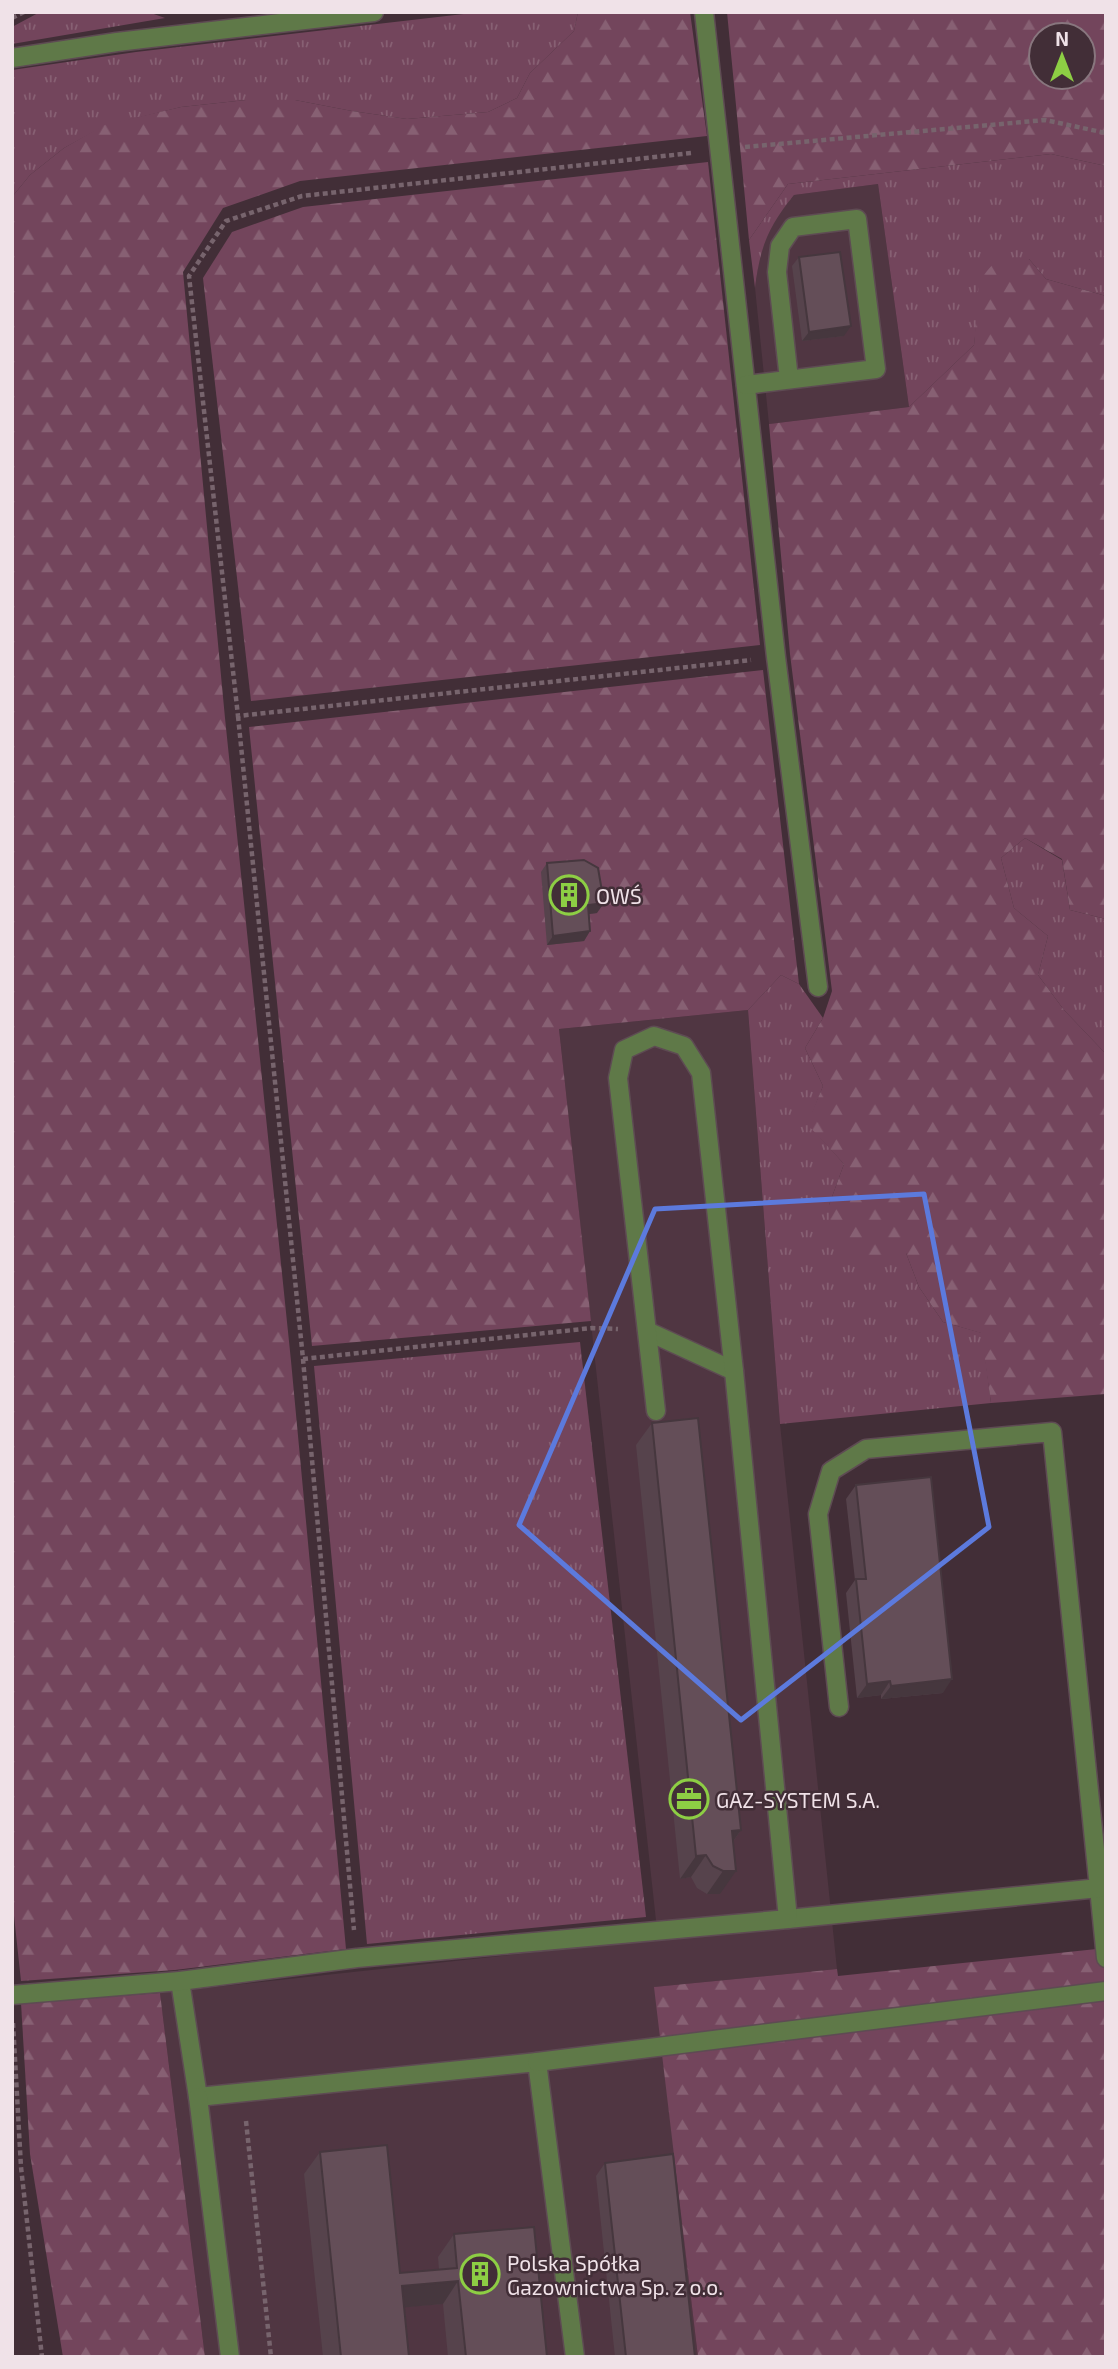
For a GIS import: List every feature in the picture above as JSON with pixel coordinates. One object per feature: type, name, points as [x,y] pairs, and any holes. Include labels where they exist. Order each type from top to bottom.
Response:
[{"type":"lane","points":[[12,58],[117,42],[374,12]]},
{"type":"lane","points":[[704,12],[776,657],[818,987]]},
{"type":"lane","points":[[746,384],[876,369],[857,219],[793,227],[780,246],[777,272],[789,379]]},
{"type":"lane","points":[[656,1411],[618,1078],[624,1050],[654,1036],[684,1046],[701,1073],[734,1371],[788,1919]]},
{"type":"lane","points":[[647,1331],[734,1371]]},
{"type":"lane","points":[[839,1707],[818,1514],[831,1471],[866,1449],[1052,1432],[1106,1958]]},
{"type":"lane","points":[[12,1995],[180,1981],[357,1958],[1099,1888]]},
{"type":"lane","points":[[180,1981],[198,2096],[230,2357]]},
{"type":"lane","points":[[198,2096],[537,2062],[1106,1992]]},
{"type":"lane","points":[[537,2062],[575,2357]]},
{"type":"path","points":[[12,18],[24,12]]},
{"type":"path","points":[[357,1958],[303,1359],[238,716],[189,276],[226,221],[302,196],[720,150],[1045,120],[1106,133]]},
{"type":"path","points":[[238,716],[776,657]]},
{"type":"path","points":[[303,1359],[592,1328]]},
{"type":"path","points":[[13,2018],[24,2194],[42,2357]]},
{"type":"path","points":[[243,2092],[271,2357]]},
{"type":"highlighted area","points":[[924,1194],[989,1527],[741,1720],[519,1525],[655,1209]]},
{"type":"shaded area","points":[[878,184],[909,407],[769,424],[755,288],[759,258],[766,235],[794,195]]},
{"type":"shaded area","points":[[748,1010],[780,1424],[837,1969],[655,1987],[698,2357],[205,2357],[160,1993],[658,1939],[559,1029]]},
{"type":"green space","points":[[40,12],[148,12],[165,18],[12,44],[12,27]]},
{"type":"green space","points":[[481,12],[578,12],[574,31],[530,73],[517,98],[488,112],[407,119],[295,100],[246,100],[181,107],[104,126],[64,148],[30,175],[12,197],[12,70],[136,52]]},
{"type":"green space","points":[[578,12],[690,12],[707,136],[300,181],[223,208],[183,272],[225,718],[291,1361],[346,1949],[175,1970],[21,1981],[12,1897],[12,197],[30,175],[64,148],[104,125],[181,107],[246,100],[295,100],[407,119],[488,112],[517,98],[530,73],[574,31]]},
{"type":"green space","points":[[727,12],[1106,12],[1106,166],[1051,154],[788,184],[749,240]]},
{"type":"green space","points":[[1051,154],[1106,166],[1106,296],[1046,279],[1029,259],[977,319],[974,345],[909,407],[878,184],[794,195],[767,238],[755,288],[749,240],[788,184]]},
{"type":"green space","points":[[708,162],[760,645],[251,701],[203,278],[232,232],[303,207]]},
{"type":"green space","points":[[1029,259],[1046,279],[1106,296],[1106,919],[1070,910],[1062,859],[1025,838],[1001,858],[1014,908],[1048,936],[1038,975],[1064,1010],[1106,1054],[1106,1394],[991,1403],[981,1333],[943,1322],[919,1287],[906,1253],[879,1266],[834,1240],[829,1205],[844,1164],[807,1124],[823,1086],[805,1048],[823,1018],[832,991],[790,654],[769,424],[909,407],[974,345],[979,280],[994,263]]},
{"type":"green space","points":[[763,670],[799,984],[781,975],[748,1010],[559,1029],[591,1321],[312,1346],[249,727]]},
{"type":"green space","points":[[1025,838],[1062,860],[1070,910],[1106,919],[1106,1054],[1064,1010],[1038,975],[1048,936],[1014,908],[1001,858]]},
{"type":"green space","points":[[781,975],[799,984],[823,1018],[805,1048],[823,1086],[808,1124],[844,1164],[829,1205],[906,1253],[919,1287],[943,1322],[982,1333],[991,1403],[780,1424],[748,1010]]},
{"type":"green space","points":[[580,1342],[646,1917],[367,1944],[314,1366]]},
{"type":"green space","points":[[1106,1948],[1106,2357],[698,2357],[654,1987],[837,1969],[838,1976]]},
{"type":"green space","points":[[160,1993],[205,2357],[63,2357],[30,2154],[21,2003]]},
{"type":"building","points":[[840,252],[851,326],[809,332],[799,257]]},
{"type":"building","name":"OWŚ","points":[[584,860],[598,868],[604,903],[588,905],[590,931],[553,936],[547,863]]},
{"type":"building","points":[[698,1418],[741,1830],[732,1831],[736,1871],[723,1871],[713,1866],[706,1855],[696,1856],[652,1423]]},
{"type":"building","points":[[931,1477],[952,1679],[891,1686],[890,1681],[867,1684],[856,1579],[866,1579],[856,1485]]},
{"type":"building","name":"Polska Spółka Gazownictwa Sp. z o.o.","points":[[387,2145],[400,2273],[457,2268],[454,2234],[534,2227],[547,2357],[466,2357],[458,2281],[402,2286],[409,2357],[341,2357],[320,2152]]},
{"type":"building","points":[[673,2154],[695,2357],[626,2357],[605,2163]]},
{"type":"place","name":"OWŚ","points":[[569,895]]},
{"type":"place","name":"GAZ-SYSTEM S.A.","points":[[689,1799]]},
{"type":"place","name":"Polska Spółka Gazownictwa Sp. z o.o.","points":[[480,2274]]}]
